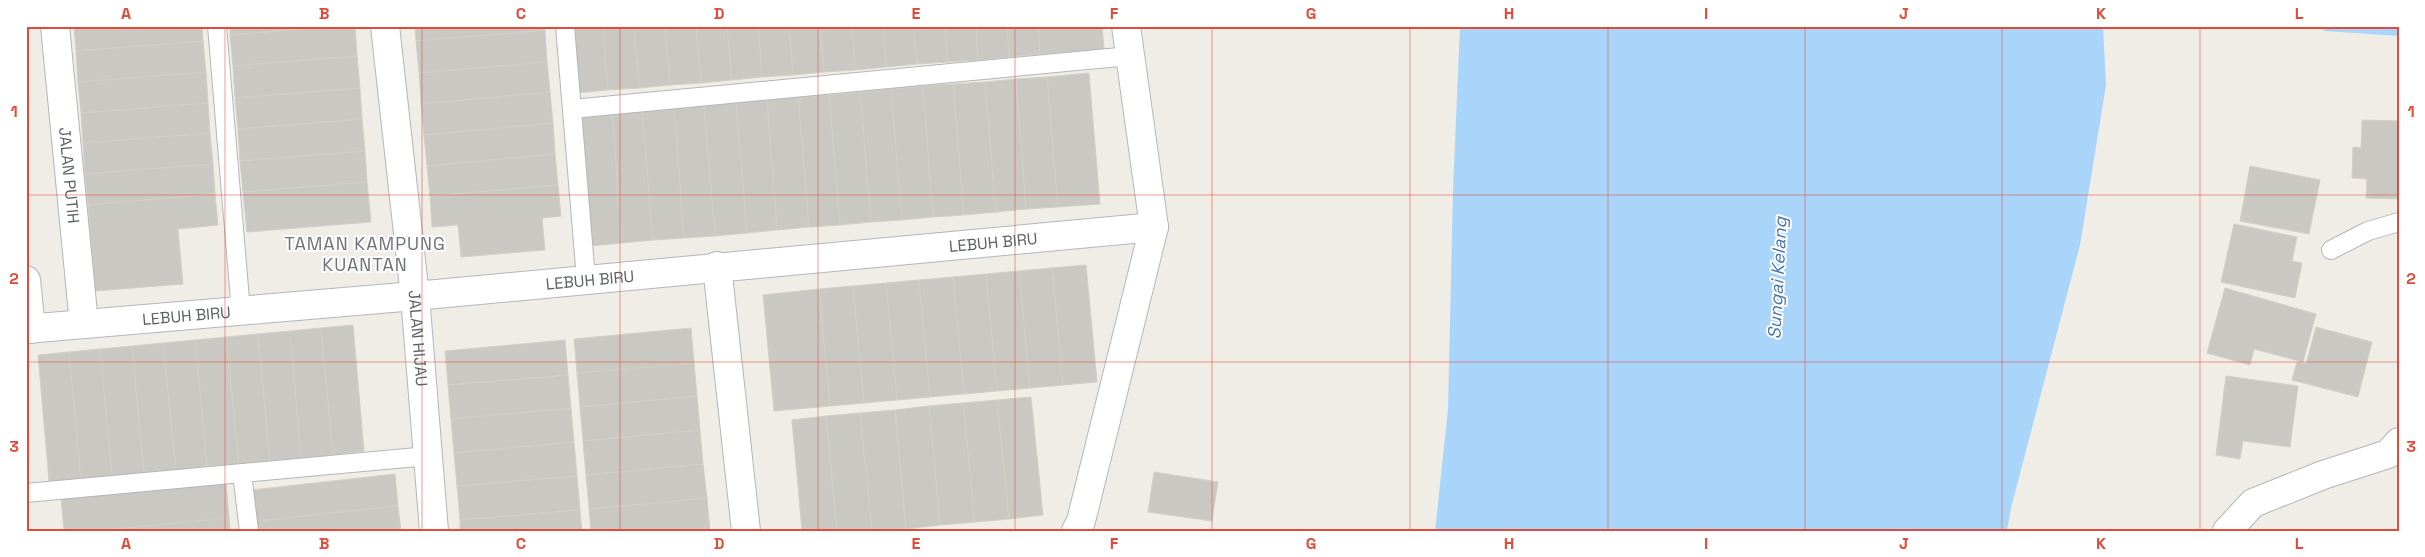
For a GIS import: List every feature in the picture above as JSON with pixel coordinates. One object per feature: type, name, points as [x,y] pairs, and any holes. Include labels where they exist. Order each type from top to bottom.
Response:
[{"type":"street","name":"JALAN PUTIH","points":[[55,26],[84,324]]},
{"type":"street","name":"JALAN HIJAU","points":[[385,26],[414,296],[434,531]]},
{"type":"street","points":[[1076,531],[1081,521],[1154,227],[1126,26]]},
{"type":"street","name":"LEBUH BIRU","points":[[29,329],[241,312],[718,266],[1154,227]]},
{"type":"street","points":[[718,266],[746,531]]},
{"type":"street","points":[[26,280],[29,329]]},
{"type":"street","points":[[2227,531],[2253,503],[2323,475],[2388,454],[2399,442]]},
{"type":"lane","points":[[217,26],[241,312]]},
{"type":"lane","points":[[565,26],[586,279]]},
{"type":"lane","points":[[572,109],[1130,56]]},
{"type":"lane","points":[[2331,250],[2368,232],[2399,222]]},
{"type":"lane","points":[[26,494],[428,456]]},
{"type":"lane","points":[[242,473],[250,531]]},
{"type":"water","name":"Sungai Kelang","points":[[1460,26],[2103,26],[2106,85],[2080,245],[2011,508],[2007,531],[1435,531],[1448,409],[1453,191]]},
{"type":"building","points":[[74,26],[202,26],[203,41],[76,51]]},
{"type":"building","points":[[230,26],[334,26],[230,35]]},
{"type":"building","points":[[334,26],[355,26],[357,56],[233,66],[230,35]]},
{"type":"building","points":[[415,26],[544,26],[545,30],[416,41]]},
{"type":"building","points":[[572,26],[603,26],[608,90],[577,93]]},
{"type":"building","points":[[603,26],[634,26],[639,88],[608,90]]},
{"type":"building","points":[[634,26],[665,26],[670,85],[639,88]]},
{"type":"building","points":[[665,26],[696,26],[701,83],[670,85]]},
{"type":"building","points":[[696,26],[727,26],[732,80],[701,83]]},
{"type":"building","points":[[727,26],[758,26],[762,77],[732,80]]},
{"type":"building","points":[[758,26],[789,26],[793,75],[762,77]]},
{"type":"building","points":[[789,26],[820,26],[824,72],[793,75]]},
{"type":"building","points":[[820,26],[852,26],[855,70],[824,72]]},
{"type":"building","points":[[852,26],[883,26],[886,67],[855,70]]},
{"type":"building","points":[[883,26],[914,26],[917,64],[886,67]]},
{"type":"building","points":[[914,26],[945,26],[948,62],[917,64]]},
{"type":"building","points":[[945,26],[976,26],[978,60],[948,62]]},
{"type":"building","points":[[976,26],[1007,26],[1009,57],[978,60]]},
{"type":"building","points":[[1007,26],[1038,26],[1040,54],[1009,57]]},
{"type":"building","points":[[1038,26],[1102,26],[1104,49],[1040,54]]},
{"type":"building","points":[[545,30],[547,62],[419,73],[416,41]]},
{"type":"building","points":[[203,41],[206,72],[78,82],[76,51]]},
{"type":"building","points":[[357,56],[360,88],[235,98],[233,66]]},
{"type":"building","points":[[547,62],[550,92],[421,104],[419,73]]},
{"type":"building","points":[[206,72],[208,103],[81,113],[78,82]]},
{"type":"building","points":[[1089,73],[1100,204],[1058,207],[1047,77]]},
{"type":"building","points":[[1047,77],[1058,207],[1026,209],[1016,79]]},
{"type":"building","points":[[1016,79],[1026,209],[996,212],[985,82]]},
{"type":"building","points":[[985,82],[996,212],[964,215],[953,84]]},
{"type":"building","points":[[953,84],[964,215],[933,217],[923,86]]},
{"type":"building","points":[[923,86],[933,217],[902,220],[891,89]]},
{"type":"building","points":[[360,88],[362,119],[238,129],[235,98]]},
{"type":"building","points":[[891,89],[902,220],[871,222],[860,92]]},
{"type":"building","points":[[550,92],[553,123],[424,135],[421,104]]},
{"type":"building","points":[[860,92],[871,222],[840,225],[829,95]]},
{"type":"building","points":[[829,95],[840,225],[809,227],[798,97]]},
{"type":"building","points":[[798,97],[809,227],[777,230],[767,100]]},
{"type":"building","points":[[767,100],[777,230],[747,233],[736,102]]},
{"type":"building","points":[[736,102],[747,233],[715,236],[704,105]]},
{"type":"building","points":[[208,103],[210,133],[83,143],[81,113]]},
{"type":"building","points":[[704,105],[715,236],[684,238],[674,107]]},
{"type":"building","points":[[674,107],[684,238],[653,240],[642,110]]},
{"type":"building","points":[[642,110],[653,240],[622,243],[612,113]]},
{"type":"building","points":[[612,113],[622,243],[591,246],[580,115]]},
{"type":"building","points":[[362,119],[365,151],[240,161],[238,129]]},
{"type":"building","points":[[2362,120],[2399,121],[2399,199],[2366,198],[2367,179],[2352,178],[2353,147],[2361,148]]},
{"type":"building","points":[[553,123],[555,154],[427,166],[424,135]]},
{"type":"building","points":[[210,133],[213,164],[85,174],[83,143]]},
{"type":"building","points":[[365,151],[367,182],[243,192],[240,161]]},
{"type":"building","points":[[555,154],[558,185],[430,196],[427,166]]},
{"type":"building","points":[[213,164],[215,194],[88,205],[85,174]]},
{"type":"building","points":[[2250,166],[2320,180],[2309,234],[2240,221]]},
{"type":"building","points":[[367,182],[371,222],[247,232],[243,192]]},
{"type":"building","points":[[558,185],[561,216],[542,218],[545,250],[461,257],[458,225],[432,227],[430,196]]},
{"type":"building","points":[[215,194],[218,225],[178,229],[183,284],[95,291],[88,205]]},
{"type":"building","points":[[2234,224],[2297,237],[2292,261],[2302,263],[2295,298],[2221,282]]},
{"type":"building","points":[[1086,265],[1097,382],[1063,385],[1052,268]]},
{"type":"building","points":[[1052,268],[1063,385],[1030,388],[1019,271]]},
{"type":"building","points":[[1019,271],[1030,388],[997,391],[986,274]]},
{"type":"building","points":[[986,274],[997,391],[964,394],[953,277]]},
{"type":"building","points":[[953,277],[964,394],[930,397],[919,280]]},
{"type":"building","points":[[919,280],[930,397],[897,400],[886,283]]},
{"type":"building","points":[[886,283],[897,400],[864,403],[853,286]]},
{"type":"building","points":[[853,286],[864,403],[830,406],[819,289]]},
{"type":"building","points":[[2225,288],[2316,314],[2303,362],[2254,349],[2250,365],[2207,353]]},
{"type":"building","points":[[819,289],[830,406],[774,411],[763,295]]},
{"type":"building","points":[[353,325],[364,451],[333,455],[321,328]]},
{"type":"building","points":[[2316,327],[2372,342],[2358,397],[2292,380],[2297,362],[2306,364]]},
{"type":"building","points":[[321,328],[333,455],[301,458],[290,331]]},
{"type":"building","points":[[691,328],[694,363],[577,373],[574,339]]},
{"type":"building","points":[[290,331],[301,458],[270,461],[258,334]]},
{"type":"building","points":[[258,334],[270,461],[239,464],[226,337]]},
{"type":"building","points":[[226,337],[239,464],[207,466],[195,340]]},
{"type":"building","points":[[195,340],[207,466],[176,470],[163,343]]},
{"type":"building","points":[[565,340],[568,375],[448,385],[445,351]]},
{"type":"building","points":[[163,343],[176,470],[144,473],[132,346]]},
{"type":"building","points":[[132,346],[144,473],[112,476],[100,349]]},
{"type":"building","points":[[100,349],[112,476],[81,479],[69,352]]},
{"type":"building","points":[[69,352],[81,479],[49,481],[38,355]]},
{"type":"building","points":[[694,363],[697,396],[580,407],[577,373]]},
{"type":"building","points":[[568,375],[571,408],[451,419],[448,385]]},
{"type":"building","points":[[2226,376],[2298,386],[2290,447],[2243,441],[2240,459],[2216,455]]},
{"type":"building","points":[[697,396],[700,430],[583,441],[580,407]]},
{"type":"building","points":[[1031,397],[1043,515],[1009,519],[997,400]]},
{"type":"building","points":[[997,400],[1009,519],[975,522],[963,403]]},
{"type":"building","points":[[963,403],[975,522],[940,525],[929,406]]},
{"type":"building","points":[[929,406],[940,525],[906,529],[895,410]]},
{"type":"building","points":[[571,408],[574,442],[454,453],[451,419]]},
{"type":"building","points":[[895,410],[906,529],[872,531],[860,413]]},
{"type":"building","points":[[860,413],[872,531],[837,531],[826,416]]},
{"type":"building","points":[[826,416],[837,531],[802,531],[792,420]]},
{"type":"building","points":[[700,430],[703,464],[586,475],[583,441]]},
{"type":"building","points":[[574,442],[577,476],[457,486],[454,453]]},
{"type":"building","points":[[703,464],[707,498],[589,509],[586,475]]},
{"type":"building","points":[[1154,472],[1218,482],[1212,521],[1148,512]]},
{"type":"building","points":[[395,474],[398,506],[256,521],[252,490]]},
{"type":"building","points":[[577,476],[580,510],[460,520],[457,486]]},
{"type":"building","points":[[226,483],[229,518],[95,531],[64,531],[61,498]]},
{"type":"building","points":[[707,498],[710,531],[591,531],[589,509]]},
{"type":"building","points":[[398,506],[401,531],[257,531],[256,521]]},
{"type":"building","points":[[580,510],[582,531],[460,531],[460,520]]},
{"type":"building","points":[[229,518],[230,531],[95,531]]},
{"type":"waterway","points":[[2326,26],[2399,31]]},
{"type":"district","name":"TAMAN KAMPUNG KUANTAN","points":[[365,253]]}]
